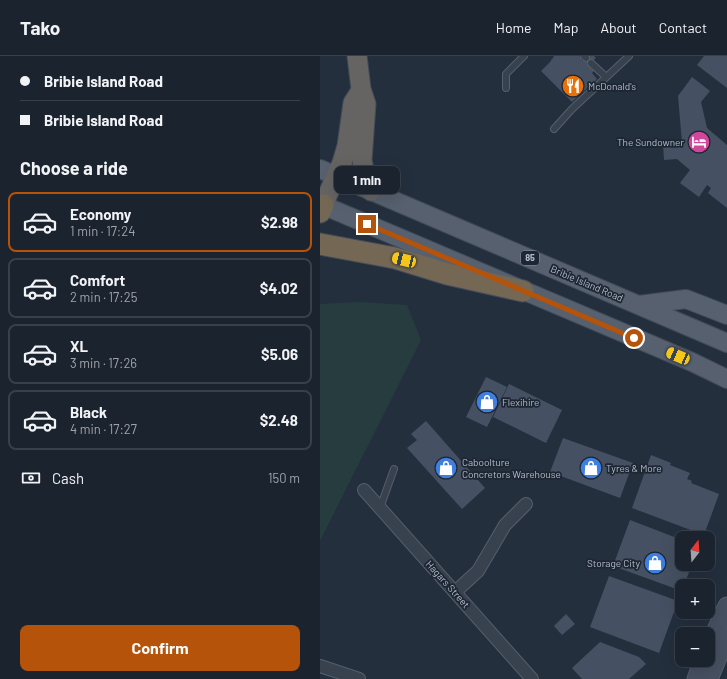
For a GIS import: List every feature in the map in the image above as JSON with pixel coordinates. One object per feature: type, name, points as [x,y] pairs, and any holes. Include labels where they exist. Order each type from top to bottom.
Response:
[{"type":"highway","points":[[357,56],[366,104],[362,160],[365,176],[371,191]]},
{"type":"highway","points":[[321,207],[328,173],[347,146],[353,103],[362,89]]},
{"type":"highway","points":[[320,244],[395,258],[447,274],[523,291]]},
{"type":"main road","name":"Bribie Island Road","points":[[328,173],[727,343]]},
{"type":"main road","points":[[321,207],[692,362],[727,379]]},
{"type":"main road","points":[[638,305],[686,299],[727,316]]},
{"type":"main road","points":[[710,679],[727,606]]},
{"type":"main road","points":[[696,679],[700,667]]},
{"type":"street","name":"Hagars Street","points":[[364,490],[531,679]]},
{"type":"street","points":[[455,592],[478,571],[502,529],[526,504]]},
{"type":"street","points":[[320,666],[359,679]]},
{"type":"lane","points":[[506,88],[506,74],[524,56]]},
{"type":"lane","points":[[554,128],[572,109],[629,56]]},
{"type":"lane","points":[[591,63],[606,77]]},
{"type":"lane","points":[[380,508],[394,469]]},
{"type":"green space","points":[[360,302],[407,305],[421,340],[320,541],[320,304]]},
{"type":"building","name":"McDonald's","points":[[553,56],[579,56],[583,61],[588,56],[594,56],[596,58],[588,65],[594,71],[592,73],[597,79],[572,102],[541,71],[551,61],[554,57]]},
{"type":"building","points":[[704,56],[727,56],[727,88],[697,65]]},
{"type":"building","name":"The Sundowner","points":[[692,77],[710,91],[701,102],[707,128],[727,145],[727,208],[708,193],[711,188],[707,185],[699,197],[680,183],[690,170],[677,159],[664,160],[663,143],[682,142],[678,96]]},
{"type":"building","points":[[486,377],[507,387],[487,427],[466,417]]},
{"type":"building","points":[[509,384],[562,410],[546,443],[493,417]]},
{"type":"building","points":[[426,421],[485,488],[462,509],[407,448],[417,440],[411,434]]},
{"type":"building","points":[[563,438],[633,463],[620,498],[550,472]]},
{"type":"building","points":[[651,455],[690,473],[687,479],[692,481],[691,483],[719,494],[705,531],[693,531],[632,508]]},
{"type":"building","points":[[630,520],[675,537],[675,571],[689,571],[687,579],[675,579],[675,588],[613,566]]},
{"type":"building","points":[[609,576],[675,600],[675,609],[659,653],[590,627]]},
{"type":"building","points":[[566,614],[575,624],[562,635],[554,626]]},
{"type":"building","points":[[600,642],[639,657],[646,664],[629,679],[582,679],[572,668]]},
{"type":"place","name":"McDonald's","points":[[573,86]]},
{"type":"place","name":"The Sundowner","points":[[699,142]]},
{"type":"place","name":"Flexihire","points":[[487,402]]},
{"type":"place","name":"Caboolture Concretors Warehouse","points":[[446,468]]},
{"type":"place","name":"Tyres & More","points":[[591,468]]},
{"type":"place","name":"Storage City","points":[[655,563]]},
{"type":"route","points":[[367,224],[634,338]]}]
